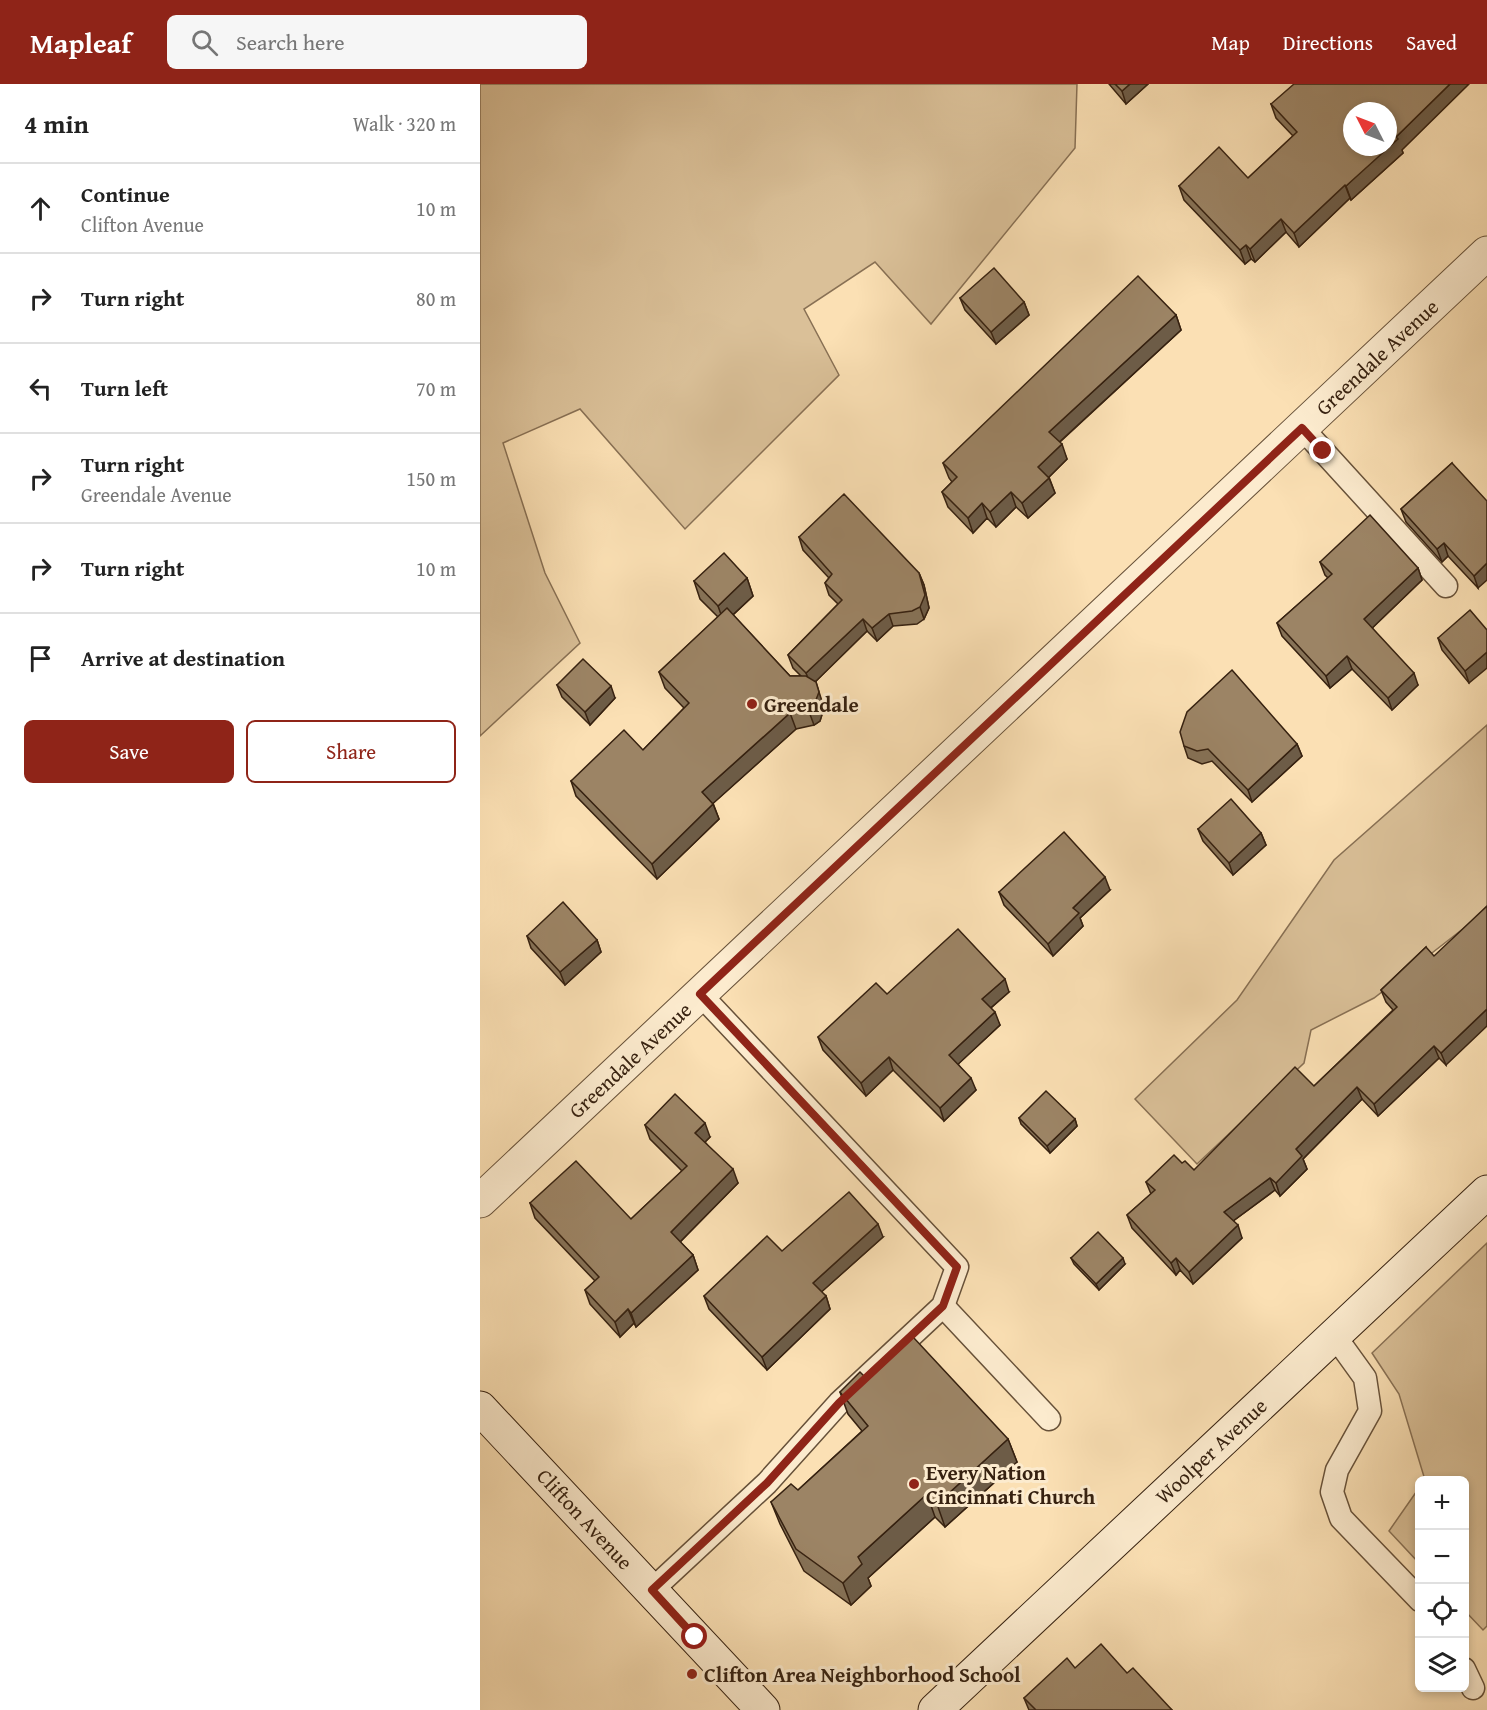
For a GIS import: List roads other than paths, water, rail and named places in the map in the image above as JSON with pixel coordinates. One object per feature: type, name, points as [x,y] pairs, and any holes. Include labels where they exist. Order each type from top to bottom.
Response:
[{"type":"street","name":"Greendale Avenue","points":[[480,1202],[1487,254]]},
{"type":"street","name":"Woolper Avenue","points":[[935,1710],[1487,1192]]},
{"type":"street","name":"Clifton Avenue","points":[[480,1408],[763,1710]]},
{"type":"lane","points":[[1302,428],[1446,586]]},
{"type":"lane","points":[[652,1590],[767,1483],[839,1403],[943,1306],[957,1267],[700,994]]},
{"type":"lane","points":[[943,1306],[1049,1419]]},
{"type":"lane","points":[[1334,1335],[1365,1378],[1370,1411],[1337,1470],[1332,1492],[1341,1518],[1415,1596]]},
{"type":"place","name":"Greendale","points":[[752,704]]},
{"type":"place","name":"Every Nation Cincinnati Church","points":[[914,1484]]},
{"type":"place","name":"Clifton Area Neighborhood School","points":[[692,1674]]}]
